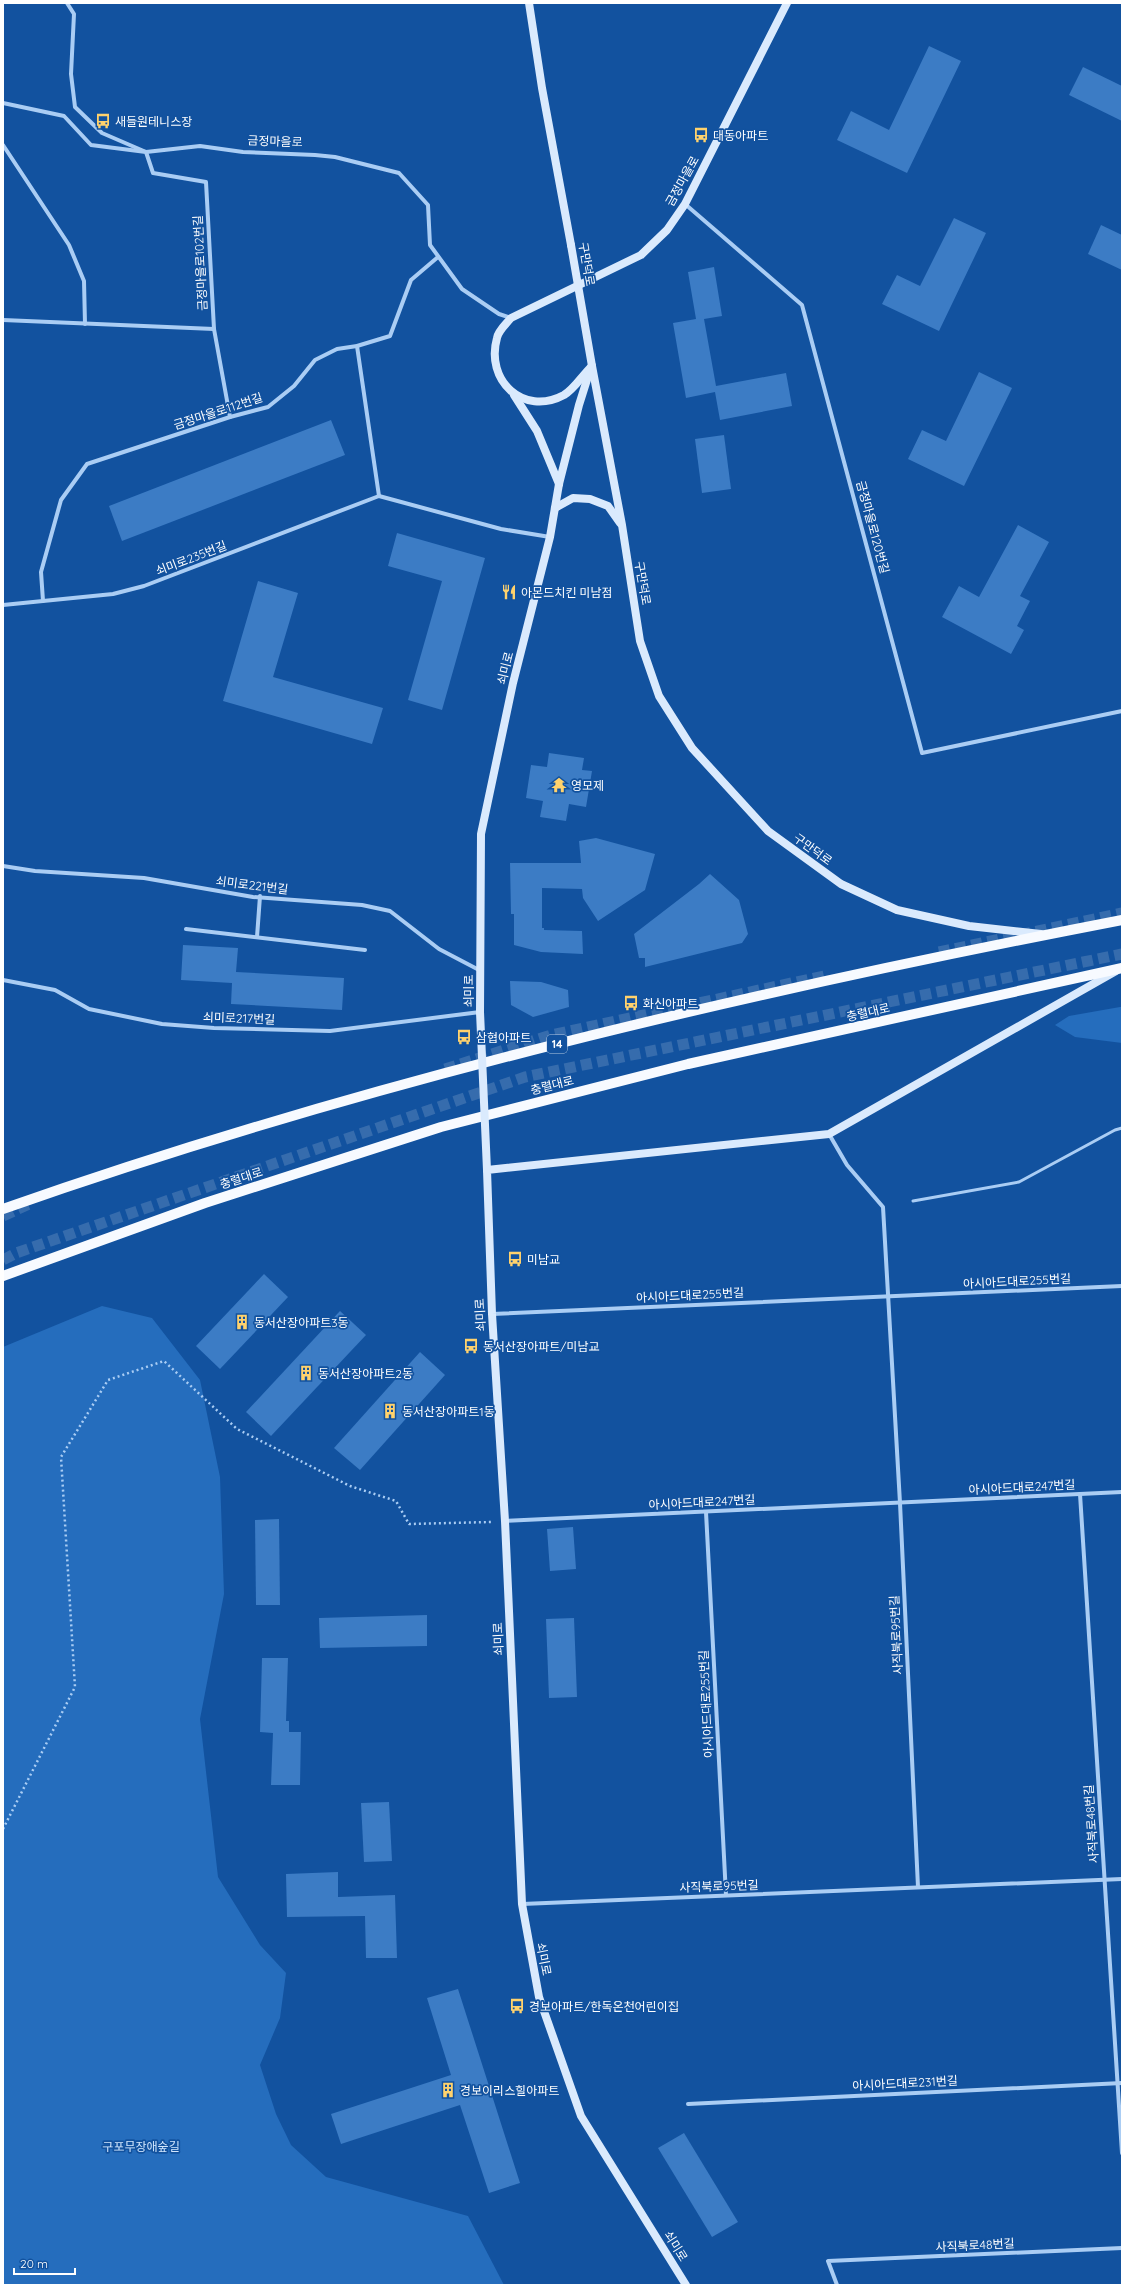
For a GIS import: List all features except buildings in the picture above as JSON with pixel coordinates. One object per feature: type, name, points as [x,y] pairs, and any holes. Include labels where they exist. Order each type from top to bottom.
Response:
[{"type":"main road","name":"구만덕로","points":[[529,3],[542,88],[572,245],[592,366],[622,525],[640,641],[659,696],[692,748],[768,831],[841,884],[897,910],[969,926],[1045,934]]},
{"type":"main road","name":"금정마을로","points":[[559,484],[537,431],[514,395],[500,380],[493,358],[497,336],[511,318],[641,255],[667,230],[685,204],[787,3]]},
{"type":"main road","points":[[514,395],[530,400],[551,400],[566,394],[592,366]]},
{"type":"main road","name":"쇠미로","points":[[592,366],[579,405],[559,484],[550,536],[513,683],[481,834],[480,1012],[492,1314],[505,1521],[522,1904],[539,1997],[581,2116],[686,2285]]},
{"type":"main road","points":[[555,508],[573,498],[590,499],[608,506],[622,525]]},
{"type":"main road","name":"14","points":[[3,1209],[82,1182],[278,1122],[513,1054],[748,997],[1045,934],[1122,920]]},
{"type":"main road","points":[[487,1170],[829,1134],[1122,968]]},
{"type":"main road","name":"충렬대로","points":[[3,1276],[205,1203],[440,1127],[688,1064],[1122,968]]},
{"type":"street","name":"금정마을로","points":[[67,3],[74,14],[70,74],[75,108],[102,133],[146,152],[200,146],[243,152],[315,155],[335,157],[399,173],[428,205],[430,245],[462,289],[499,314],[511,318]]},
{"type":"street","points":[[3,103],[64,116],[91,145],[146,152]]},
{"type":"street","points":[[3,145],[69,245],[84,281],[85,324]]},
{"type":"street","name":"금정마을로102번길","points":[[146,152],[153,173],[206,182],[214,328],[230,417]]},
{"type":"street","name":"금정마을로120번길","points":[[685,204],[802,305],[922,753],[1122,711]]},
{"type":"street","name":"금정마을로112번길","points":[[43,601],[40,572],[61,500],[87,464],[230,417],[268,407],[294,386],[315,360],[338,349],[357,346],[390,336],[411,280],[438,257]]},
{"type":"street","points":[[3,320],[214,328]]},
{"type":"street","points":[[357,346],[379,496],[501,529],[550,536]]},
{"type":"street","name":"쇠미로235번길","points":[[3,605],[113,594],[144,586],[379,496]]},
{"type":"street","name":"쇠미로221번길","points":[[3,866],[35,871],[144,878],[260,897],[362,905],[390,911],[439,949],[480,971]]},
{"type":"street","points":[[257,937],[260,897]]},
{"type":"street","points":[[186,929],[365,950]]},
{"type":"street","name":"쇠미로217번길","points":[[3,980],[55,990],[89,1009],[162,1024],[214,1028],[330,1031],[480,1012]]},
{"type":"street","points":[[829,1134],[847,1165],[882,1207],[900,1503]]},
{"type":"street","name":"아시아드대로255번길","points":[[492,1314],[1122,1286]]},
{"type":"street","name":"아시아드대로247번길","points":[[505,1521],[1122,1492]]},
{"type":"street","name":"사직북로48번길","points":[[1080,1494],[1120,2083],[1122,2153]]},
{"type":"street","name":"사직북로95번길","points":[[900,1503],[918,1887]]},
{"type":"street","name":"아시아드대로255번길","points":[[706,1512],[726,1895]]},
{"type":"street","name":"사직북로95번길","points":[[522,1904],[1122,1879]]},
{"type":"street","name":"아시아드대로231번길","points":[[688,2104],[1120,2083]]},
{"type":"street","name":"사직북로48번길","points":[[837,2285],[828,2262],[1122,2248]]},
{"type":"lane","points":[[913,1201],[1020,1182],[1115,1130],[1122,1128]]},
{"type":"path","points":[[3,1829],[75,1687],[61,1457],[108,1380],[164,1361],[237,1429],[350,1486],[396,1501],[409,1524],[466,1524],[505,1521]]},
{"type":"green space","points":[[1122,1007],[1122,1043],[1075,1037],[1055,1025],[1069,1016]]},
{"type":"green space","name":"구포무장애숲길","points":[[102,1306],[152,1318],[200,1380],[220,1477],[224,1594],[200,1719],[218,1877],[260,1945],[286,1973],[280,2018],[260,2065],[276,2114],[291,2145],[326,2177],[468,2216],[504,2285],[3,2285],[3,1347]]},
{"type":"tunnel","points":[[939,952],[1122,913]]},
{"type":"tunnel","points":[[3,1260],[16,1253],[525,1077],[1122,954]]},
{"type":"tunnel","points":[[445,1069],[551,1035],[824,976]]},
{"type":"tunnel","points":[[3,1216],[29,1204]]},
{"type":"place","name":"새들원테니스장","points":[[103,121]]},
{"type":"place","name":"대동아파트","points":[[701,135]]},
{"type":"place","name":"아몬드치킨 미남점","points":[[509,592]]},
{"type":"place","name":"영모제","points":[[559,785]]},
{"type":"place","name":"화신아파트","points":[[631,1003]]},
{"type":"place","name":"삼협아파트","points":[[464,1037]]},
{"type":"place","name":"미남교","points":[[515,1259]]},
{"type":"place","name":"동서산장아파트3동","points":[[242,1322]]},
{"type":"place","name":"동서산장아파트/미남교","points":[[471,1346]]},
{"type":"place","name":"동서산장아파트2동","points":[[306,1373]]},
{"type":"place","name":"동서산장아파트1동","points":[[390,1411]]},
{"type":"place","name":"경보아파트/한독온천어린이집","points":[[517,2006]]},
{"type":"place","name":"경보이리스힐아파트","points":[[448,2090]]}]
